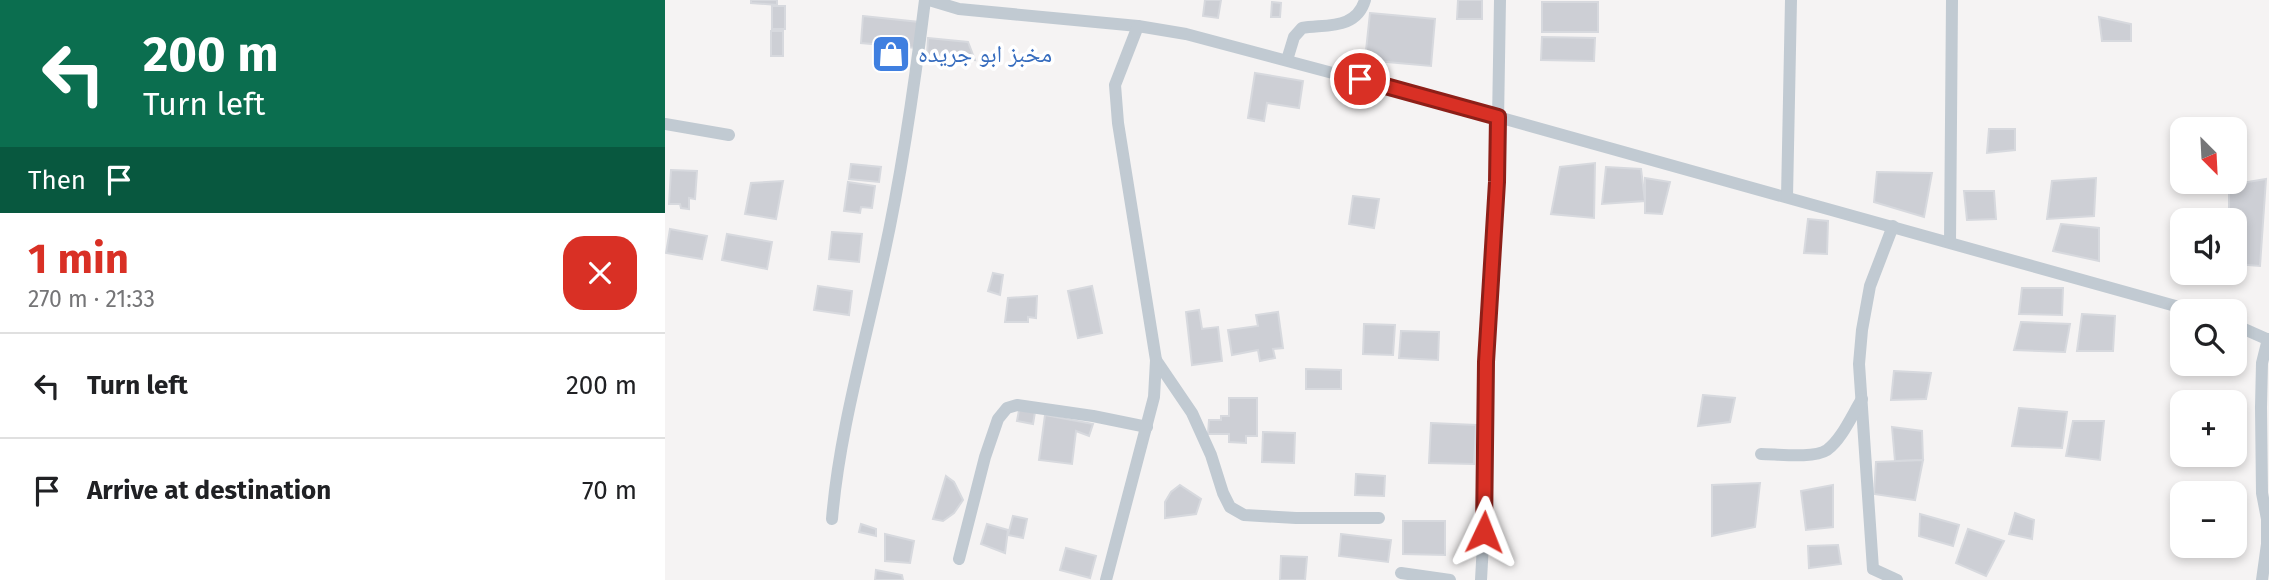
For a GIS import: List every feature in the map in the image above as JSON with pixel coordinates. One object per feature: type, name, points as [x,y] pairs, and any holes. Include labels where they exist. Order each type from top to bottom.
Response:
[{"type":"street","points":[[832,519],[834,493],[847,425],[896,202],[927,0],[959,9],[1138,26],[1186,34],[1498,117],[2170,304]]},
{"type":"street","points":[[1287,60],[1294,37],[1301,28],[1340,25],[1358,15],[1365,0]]},
{"type":"street","points":[[1481,580],[1485,508],[1486,362],[1497,182],[1500,0]]},
{"type":"street","points":[[1787,197],[1791,0]]},
{"type":"street","points":[[1950,242],[1952,0]]},
{"type":"street","points":[[1106,580],[1154,397],[1156,360],[1118,124],[1115,85],[1138,26]]},
{"type":"street","points":[[665,124],[729,135]]},
{"type":"street","points":[[1892,226],[1870,286],[1859,364],[1873,569],[1896,580]]},
{"type":"street","points":[[2247,330],[2268,340],[2262,363],[2261,396],[2262,493],[2267,519],[2262,580]]},
{"type":"street","points":[[1156,360],[1192,413],[1230,507],[1244,515],[1379,518]]},
{"type":"street","points":[[1761,454],[1812,454],[1826,450],[1840,435],[1862,399]]},
{"type":"street","points":[[959,559],[985,457],[998,419],[1007,408],[1017,405],[1147,427]]},
{"type":"street","points":[[1401,573],[1450,580]]},
{"type":"building","points":[[751,0],[777,0],[777,5],[751,3]]},
{"type":"building","points":[[1205,0],[1221,0],[1218,18],[1203,16]]},
{"type":"building","points":[[1458,0],[1482,0],[1482,19],[1457,19]]},
{"type":"building","points":[[1272,2],[1281,3],[1280,17],[1271,17]]},
{"type":"building","points":[[1542,2],[1598,2],[1598,32],[1542,32]]},
{"type":"building","points":[[772,6],[785,6],[785,29],[772,29]]},
{"type":"building","points":[[1370,13],[1435,19],[1431,66],[1365,60]]},
{"type":"building","points":[[863,16],[919,22],[916,48],[861,43]]},
{"type":"building","points":[[2099,17],[2131,24],[2131,41],[2102,41]]},
{"type":"building","points":[[771,31],[783,31],[783,56],[771,56]]},
{"type":"building","points":[[1542,37],[1595,38],[1594,61],[1541,60]]},
{"type":"building","points":[[928,38],[968,42],[975,60],[927,56]]},
{"type":"building","points":[[1255,73],[1303,81],[1299,108],[1267,103],[1264,121],[1248,118]]},
{"type":"building","points":[[1989,129],[2015,129],[2015,150],[1987,153]]},
{"type":"building","points":[[1595,163],[1594,218],[1551,214],[1560,167]]},
{"type":"building","points":[[851,164],[881,167],[879,182],[849,179]]},
{"type":"building","points":[[1606,167],[1641,169],[1645,201],[1602,204]]},
{"type":"building","points":[[671,170],[697,171],[695,199],[689,198],[689,209],[681,208],[680,204],[669,204]]},
{"type":"building","points":[[1877,172],[1932,173],[1924,217],[1874,202]]},
{"type":"building","points":[[1645,178],[1670,182],[1662,214],[1645,213]]},
{"type":"building","points":[[2096,178],[2094,216],[2047,219],[2052,181]]},
{"type":"building","points":[[2266,179],[2260,266],[2247,265],[2247,208],[2229,208],[2229,194],[2247,194],[2247,182]]},
{"type":"building","points":[[783,181],[776,219],[745,214],[751,183]]},
{"type":"building","points":[[848,182],[875,186],[872,208],[861,207],[860,213],[844,211]]},
{"type":"building","points":[[1964,191],[1994,191],[1996,219],[1967,220]]},
{"type":"building","points":[[1353,196],[1379,199],[1374,228],[1349,224]]},
{"type":"building","points":[[1808,219],[1828,221],[1827,254],[1804,253]]},
{"type":"building","points":[[2061,224],[2099,228],[2099,261],[2053,251]]},
{"type":"building","points":[[670,229],[707,236],[702,259],[666,253]]},
{"type":"building","points":[[832,232],[862,234],[859,262],[829,259]]},
{"type":"building","points":[[727,234],[772,242],[767,269],[722,260]]},
{"type":"building","points":[[993,273],[1003,275],[1000,295],[988,291]]},
{"type":"building","points":[[818,286],[852,291],[849,315],[814,310]]},
{"type":"building","points":[[1092,286],[1102,333],[1078,338],[1068,291]]},
{"type":"building","points":[[2022,288],[2063,288],[2062,315],[2019,314]]},
{"type":"building","points":[[1037,296],[1036,318],[1028,317],[1028,322],[1005,322],[1008,298]]},
{"type":"building","points":[[1199,310],[1202,329],[1218,327],[1222,361],[1192,365],[1186,312]]},
{"type":"building","points":[[1278,312],[1283,348],[1273,349],[1275,358],[1260,361],[1258,350],[1232,355],[1228,330],[1258,326],[1256,315]]},
{"type":"building","points":[[2082,314],[2115,316],[2113,351],[2077,351]]},
{"type":"building","points":[[2021,322],[2070,324],[2065,352],[2014,350]]},
{"type":"building","points":[[1364,324],[1395,325],[1393,355],[1363,354]]},
{"type":"building","points":[[1401,331],[1439,332],[1438,360],[1399,358]]},
{"type":"building","points":[[1306,369],[1341,370],[1341,389],[1306,389]]},
{"type":"building","points":[[1894,371],[1931,373],[1926,399],[1891,400]]},
{"type":"building","points":[[1703,395],[1735,398],[1730,422],[1698,426]]},
{"type":"building","points":[[1229,398],[1257,398],[1257,436],[1246,436],[1246,443],[1229,442],[1229,434],[1208,434],[1209,420],[1221,420],[1221,416],[1229,416]]},
{"type":"building","points":[[2019,408],[2067,412],[2062,448],[2012,446]]},
{"type":"building","points":[[1019,410],[1035,412],[1033,424],[1017,421]]},
{"type":"building","points":[[1045,415],[1093,424],[1089,436],[1076,431],[1072,464],[1039,460]]},
{"type":"building","points":[[2073,421],[2104,421],[2100,460],[2066,456]]},
{"type":"building","points":[[1431,423],[1476,425],[1474,464],[1429,463]]},
{"type":"building","points":[[1892,427],[1922,431],[1923,460],[1895,461]]},
{"type":"building","points":[[1263,432],[1295,433],[1294,463],[1262,462]]},
{"type":"building","points":[[1923,460],[1915,500],[1874,494],[1876,462]]},
{"type":"building","points":[[1356,474],[1385,476],[1384,496],[1355,495]]},
{"type":"building","points":[[946,476],[954,482],[963,500],[954,513],[943,521],[933,519]]},
{"type":"building","points":[[1760,483],[1755,527],[1712,536],[1712,485]]},
{"type":"building","points":[[1180,485],[1201,499],[1196,514],[1165,518],[1165,502],[1171,492]]},
{"type":"building","points":[[1833,485],[1833,527],[1806,530],[1801,491]]},
{"type":"building","points":[[2015,513],[2034,520],[2032,539],[2009,534]]},
{"type":"building","points":[[1920,514],[1959,525],[1953,546],[1919,536]]},
{"type":"building","points":[[1013,516],[1027,519],[1023,538],[1008,535]]},
{"type":"building","points":[[1403,521],[1445,521],[1445,555],[1403,554]]},
{"type":"building","points":[[861,524],[876,529],[876,536],[859,532]]},
{"type":"building","points":[[987,524],[1008,530],[1005,553],[981,544]]},
{"type":"building","points":[[1968,529],[2004,541],[1986,576],[1956,563]]},
{"type":"building","points":[[885,534],[914,541],[910,563],[885,561]]},
{"type":"building","points":[[1341,534],[1391,540],[1388,562],[1339,556]]},
{"type":"building","points":[[1838,545],[1841,564],[1809,568],[1808,546]]},
{"type":"building","points":[[1066,548],[1096,556],[1090,578],[1060,570]]},
{"type":"building","points":[[1281,556],[1307,557],[1305,580],[1280,580]]},
{"type":"building","points":[[876,570],[902,575],[903,580],[875,580]]},
{"type":"place","name":"مخبز ابو جريده","points":[[891,54]]},
{"type":"route","points":[[1360,79],[1498,117],[1497,182],[1486,362],[1484,532]]}]
